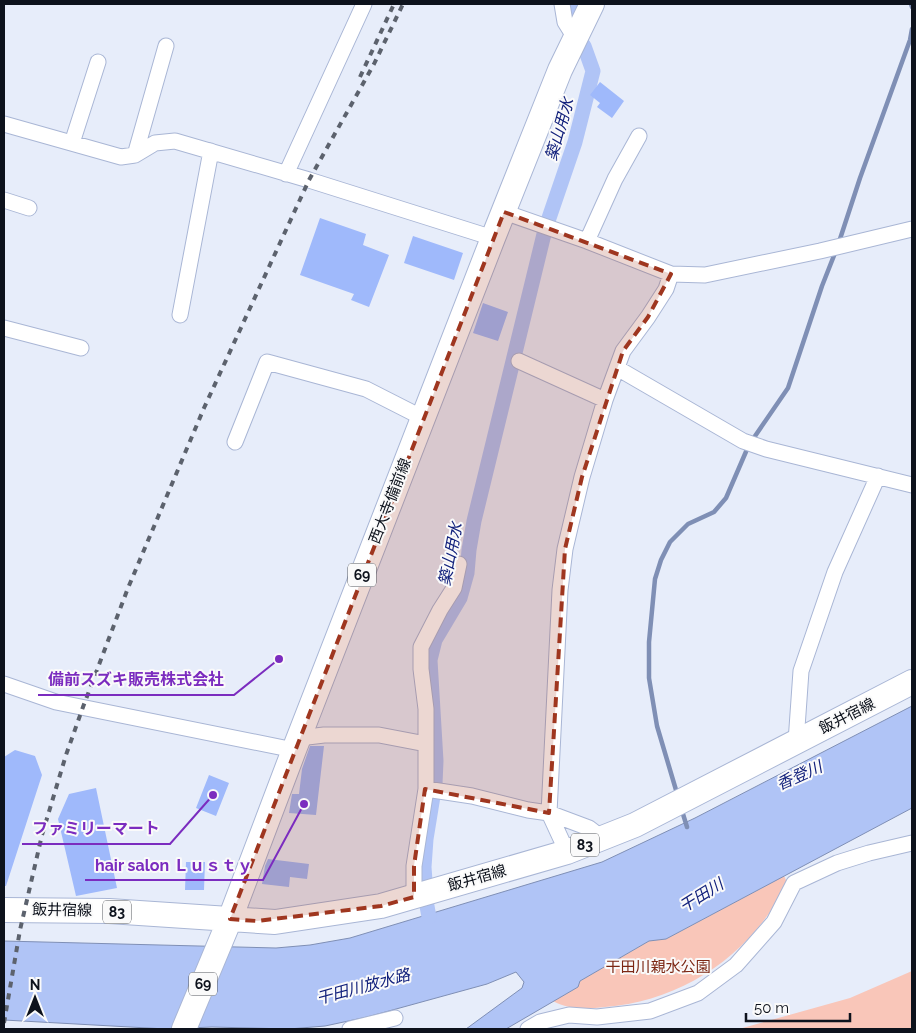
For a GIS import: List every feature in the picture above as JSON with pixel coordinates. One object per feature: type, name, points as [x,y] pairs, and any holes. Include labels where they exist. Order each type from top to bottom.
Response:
[{"type":"main road","name":"西大寺備前線","points":[[184,1029],[226,929],[493,238],[560,70],[592,4]]},
{"type":"main road","name":"飯井宿線","points":[[4,910],[108,911],[226,929],[381,906],[567,852],[635,825],[912,682]]},
{"type":"street","points":[[286,174],[364,4]]},
{"type":"street","points":[[562,4],[566,22],[575,38]]},
{"type":"street","points":[[135,155],[166,46]]},
{"type":"street","points":[[72,143],[98,62]]},
{"type":"street","points":[[4,124],[121,157],[135,155],[155,143],[176,141],[493,238]]},
{"type":"street","points":[[587,241],[615,179],[638,136]]},
{"type":"street","points":[[180,315],[211,151]]},
{"type":"street","points":[[4,200],[29,208]]},
{"type":"street","points":[[504,212],[587,241],[671,274],[706,275],[912,229]]},
{"type":"street","points":[[567,852],[549,813],[560,590],[565,549],[582,477],[605,400],[623,351],[666,289],[671,274]]},
{"type":"street","points":[[4,328],[81,348]]},
{"type":"street","points":[[519,361],[605,400]]},
{"type":"street","points":[[235,442],[267,362],[366,389],[423,418]]},
{"type":"street","points":[[617,368],[743,441],[766,449],[912,485]]},
{"type":"street","points":[[796,742],[801,672],[835,572],[878,476]]},
{"type":"street","points":[[414,897],[414,866],[432,790],[426,744],[426,709],[421,669],[421,647],[454,588],[459,564]]},
{"type":"street","points":[[4,684],[56,702],[296,744],[324,735],[379,735],[426,744]]},
{"type":"street","points":[[432,790],[472,796],[528,810],[549,813],[589,828],[602,838]]},
{"type":"street","points":[[528,1029],[540,1022],[569,1015],[597,1017],[650,1011],[698,993],[736,965],[774,922],[794,883],[845,860],[868,852],[912,843]]},
{"type":"street","points":[[350,1029],[395,1018]]},
{"type":"highlighted area","points":[[504,212],[671,274],[648,317],[623,351],[582,477],[565,549],[549,813],[425,789],[414,866],[414,897],[381,906],[257,921],[230,919]]},
{"type":"green space","name":"干田川親水公園","points":[[784,876],[787,882],[773,908],[756,931],[713,969],[688,984],[662,995],[634,1003],[605,1007],[572,1007],[553,1001],[578,987],[580,981],[649,941],[666,939]]},
{"type":"green space","points":[[912,971],[912,1029],[739,1029],[850,998]]},
{"type":"water","points":[[912,706],[912,808],[666,939],[649,941],[580,981],[578,987],[506,1029],[466,1029],[522,988],[524,982],[516,972],[487,984],[367,1017],[325,1026],[289,1029],[212,1027],[166,1029],[4,1020],[4,941],[276,948],[310,945],[350,938],[602,862],[695,818]]},
{"type":"building","points":[[600,82],[624,101],[612,118],[597,107],[600,103],[590,95]]},
{"type":"building","points":[[320,218],[366,234],[363,245],[389,255],[369,307],[351,300],[354,294],[300,275]]},
{"type":"building","points":[[413,236],[463,253],[454,280],[404,263]]},
{"type":"building","points":[[483,303],[508,312],[498,341],[473,333]]},
{"type":"building","points":[[310,746],[324,746],[316,815],[289,813],[292,794],[299,794],[302,769]]},
{"type":"building","points":[[15,750],[35,756],[42,775],[6,886],[4,886],[4,757]]},
{"type":"building","points":[[209,775],[229,783],[216,816],[196,808]]},
{"type":"building","points":[[96,788],[117,888],[76,896],[58,819],[69,794]]},
{"type":"building","points":[[268,859],[309,864],[307,879],[290,877],[289,887],[262,884]]},
{"type":"building","points":[[186,862],[205,862],[204,890],[185,890]]},
{"type":"waterway","name":"築山用水","points":[[572,4],[574,21]]},
{"type":"waterway","points":[[840,239],[910,40],[912,29]]},
{"type":"waterway","name":"築山用水","points":[[548,221],[575,142],[593,71],[584,46]]},
{"type":"waterway","name":"築山用水","points":[[425,881],[426,839],[435,784],[436,761],[430,660],[435,640],[460,598],[467,573],[474,521],[544,234]]},
{"type":"waterway","points":[[753,439],[788,388],[835,253]]},
{"type":"waterway","points":[[676,790],[657,726],[649,678],[649,642],[655,579],[661,560],[670,542],[688,524],[714,512],[726,498],[748,447]]},
{"type":"waterway","points":[[683,814],[687,827]]},
{"type":"waterway","name":"築山用水","points":[[427,906],[429,917]]},
{"type":"railway","points":[[360,77],[394,4]]},
{"type":"railway","points":[[4,1023],[20,930],[42,835],[66,755],[128,588],[204,408],[309,180],[374,64],[403,4]]},
{"type":"place","name":"備前スズキ販売株式会社","points":[[279,659]]},
{"type":"place","name":"ファミリーマート","points":[[213,795]]},
{"type":"place","name":"hair salon Ｌｕｓｔｙ","points":[[304,804]]},
{"type":"water label","name":"香登川","points":[[799,775]]},
{"type":"water label","name":"干田川","points":[[701,895]]},
{"type":"water label","name":"干田川放水路","points":[[363,986]]}]
